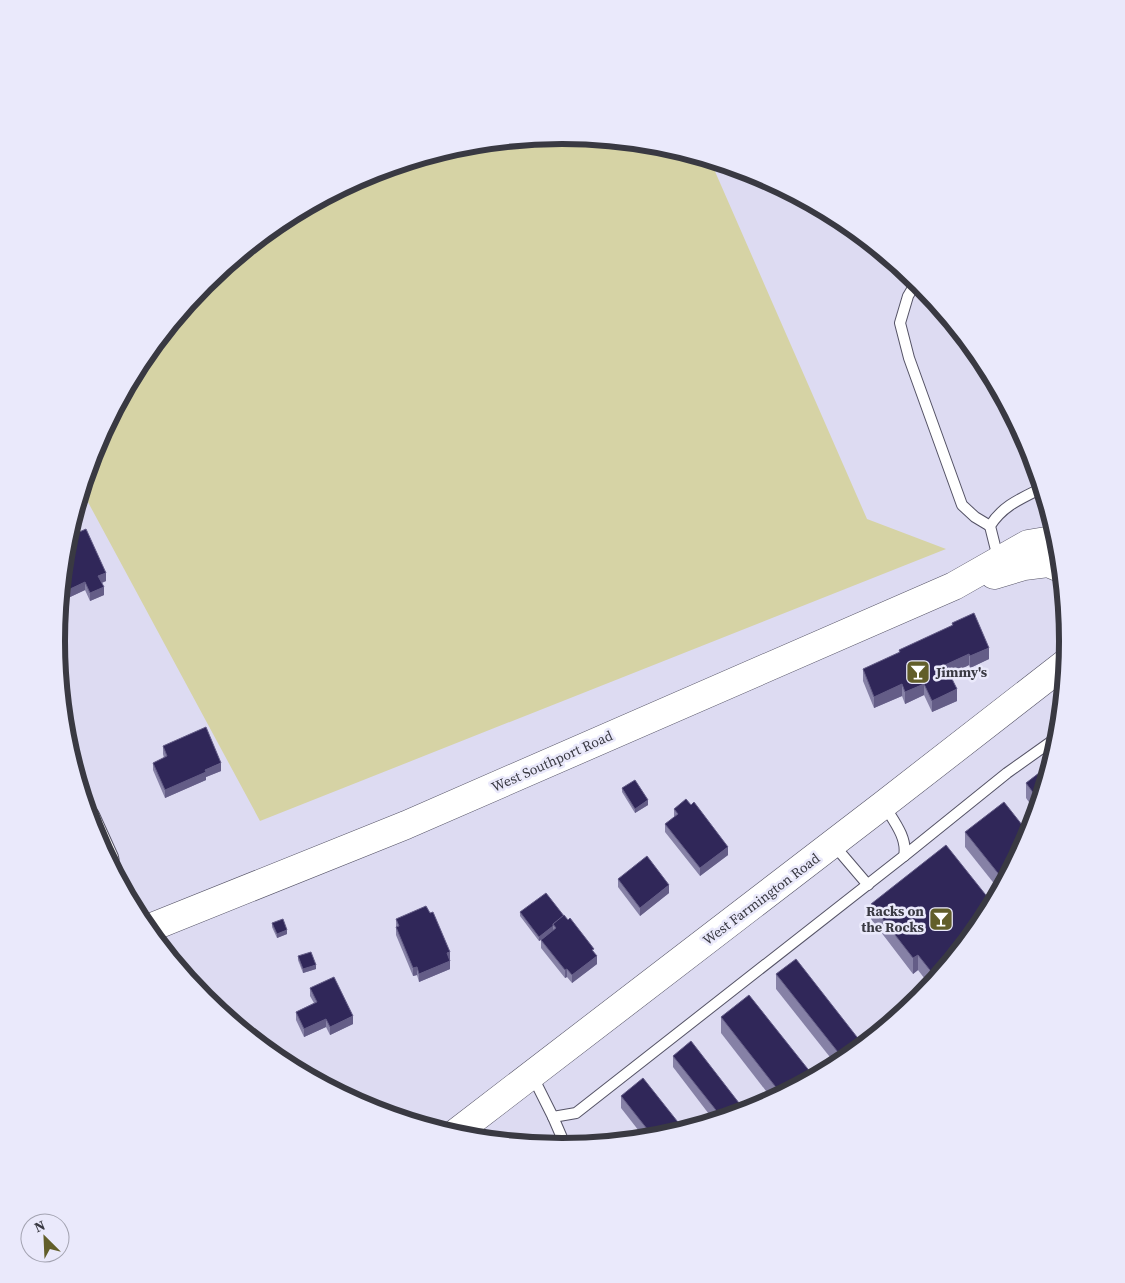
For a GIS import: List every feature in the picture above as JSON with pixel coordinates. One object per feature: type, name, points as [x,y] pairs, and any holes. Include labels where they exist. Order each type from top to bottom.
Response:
[{"type":"main road","name":"West Southport Road","points":[[155,927],[406,825],[954,586],[1028,544],[1049,540]]},
{"type":"main road","name":"West Southport Road","points":[[954,586],[1024,566],[1048,563],[1054,566]]},
{"type":"main road","name":"West Farmington Road","points":[[462,1128],[1059,668]]},
{"type":"lane","points":[[912,288],[908,296],[900,324],[909,358],[962,505],[990,526],[999,561]]},
{"type":"lane","points":[[990,526],[996,516],[1006,507],[1036,491]]},
{"type":"lane","points":[[553,1117],[576,1113],[868,885],[1007,773],[1049,743]]},
{"type":"lane","points":[[883,805],[899,829],[905,852],[904,856]]},
{"type":"lane","points":[[833,844],[868,885]]},
{"type":"lane","points":[[532,1074],[563,1139]]},
{"type":"shaded area","points":[[562,144],[627,148],[713,167],[867,519],[946,549],[260,821],[86,499],[116,421],[149,365],[188,313],[234,267],[260,247],[286,228],[342,195],[403,170],[434,161],[498,148]]},
{"type":"building","points":[[86,529],[106,573],[98,576],[104,587],[90,593],[85,582],[68,590],[78,533]]},
{"type":"building","name":"Jimmy's","points":[[974,613],[989,648],[970,656],[969,654],[945,665],[957,689],[932,701],[924,684],[905,692],[902,684],[874,697],[863,669]]},
{"type":"building","points":[[206,727],[221,763],[205,770],[206,772],[165,790],[153,763],[167,756],[163,746]]},
{"type":"building","points":[[1043,770],[1035,796],[1026,783]]},
{"type":"building","points":[[635,780],[648,800],[635,809],[622,788]]},
{"type":"building","points":[[686,799],[691,805],[694,802],[728,847],[700,868],[665,824],[678,814],[674,809]]},
{"type":"building","points":[[1004,802],[1024,827],[1001,877],[965,832]]},
{"type":"building","points":[[946,845],[988,898],[976,918],[933,974],[918,955],[913,958],[871,904]]},
{"type":"building","points":[[647,856],[669,885],[640,908],[618,879]]},
{"type":"building","points":[[546,893],[564,916],[539,937],[520,912]]},
{"type":"building","points":[[426,906],[430,913],[433,912],[450,952],[447,953],[450,961],[419,974],[417,967],[413,968],[396,927],[399,926],[396,919]]},
{"type":"building","points":[[564,915],[568,920],[570,918],[594,949],[592,950],[597,956],[572,975],[567,969],[565,970],[541,940],[556,928],[553,924]]},
{"type":"building","points":[[283,919],[287,930],[277,934],[272,923]]},
{"type":"building","points":[[311,952],[316,965],[303,969],[298,956]]},
{"type":"building","points":[[796,959],[859,1040],[840,1054],[776,974]]},
{"type":"building","points":[[334,977],[353,1016],[330,1027],[326,1019],[304,1029],[296,1012],[317,1002],[310,988]]},
{"type":"building","points":[[749,995],[810,1072],[778,1090],[721,1017]]},
{"type":"building","points":[[691,1041],[741,1106],[719,1114],[673,1056]]},
{"type":"building","points":[[643,1078],[680,1125],[649,1131],[621,1096]]},
{"type":"place","name":"Jimmy's","points":[[918,672]]},
{"type":"place","name":"Racks on the Rocks","points":[[941,919]]}]
